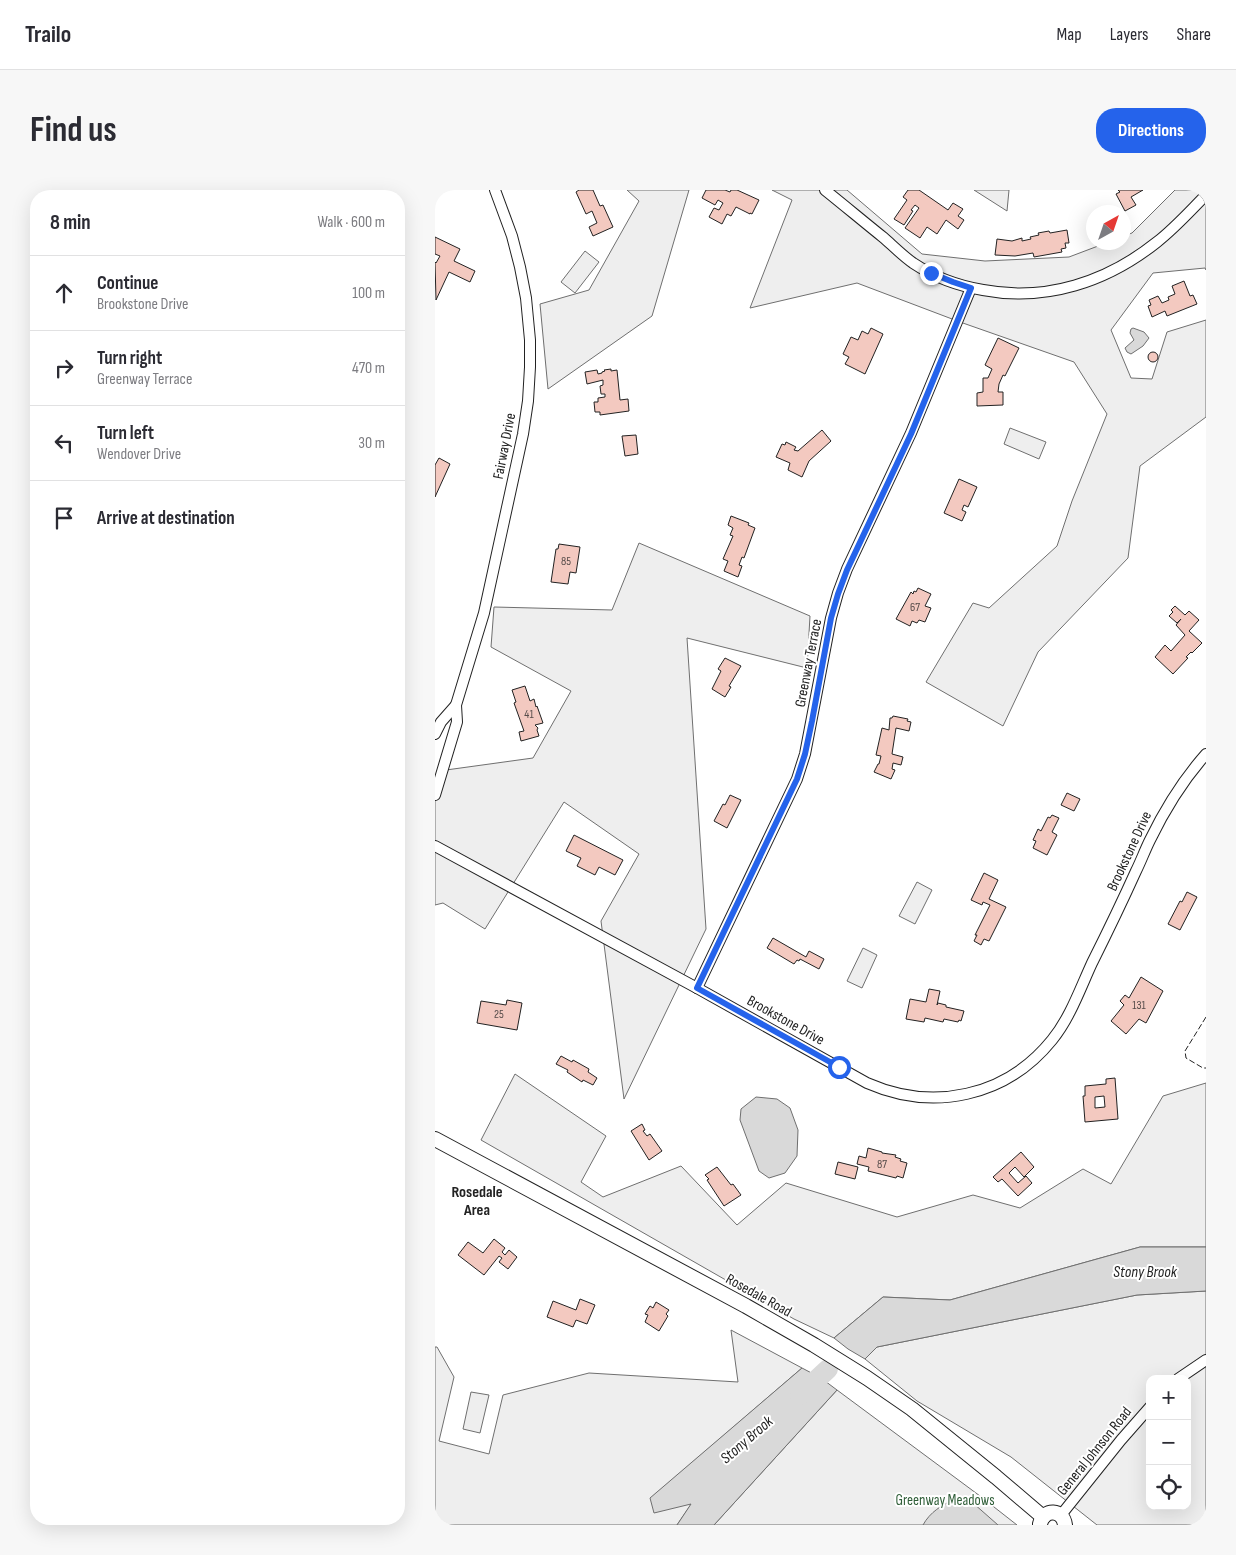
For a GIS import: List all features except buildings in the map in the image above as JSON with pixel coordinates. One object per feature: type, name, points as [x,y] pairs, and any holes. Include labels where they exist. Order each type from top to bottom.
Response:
[{"type":"street","name":"Fairway Drive","points":[[435,795],[457,722],[456,705],[484,613],[523,434],[528,401],[530,340],[526,298],[512,236],[495,190]]},
{"type":"street","points":[[825,190],[913,262],[931,273],[971,288],[997,293],[1017,294],[1065,289],[1108,274],[1131,261],[1176,226],[1206,195]]},
{"type":"street","name":"Greenway Terrace","points":[[697,988],[797,779],[805,754],[831,618],[838,594],[847,570],[911,434],[971,288]]},
{"type":"street","name":"Fairway Drive","points":[[435,734],[441,722],[456,705]]},
{"type":"street","name":"Brookstone Drive","points":[[435,846],[697,988],[867,1083],[904,1095],[928,1098],[949,1097],[987,1088],[1007,1079],[1022,1069],[1052,1040],[1063,1024],[1164,813],[1181,786],[1206,754]]},
{"type":"street","name":"Rosedale Road","points":[[435,1139],[746,1306],[814,1345],[912,1409],[949,1438],[1041,1521],[1049,1512],[1053,1512],[1063,1520]]},
{"type":"street","points":[[1184,1375],[1206,1360]]},
{"type":"street","name":"General Johnson Road","points":[[1063,1520],[1146,1412]]},
{"type":"green space","points":[[627,190],[689,190],[652,316],[548,389],[540,304],[589,290],[639,201]]},
{"type":"green space","points":[[772,190],[847,190],[922,254],[985,261],[1069,257],[1088,250],[1131,250],[1131,233],[1175,190],[1206,190],[1206,270],[1205,268],[1153,273],[1111,330],[1131,378],[1152,379],[1167,332],[1206,320],[1206,417],[1140,466],[1128,558],[1038,652],[1003,726],[926,682],[973,603],[989,608],[1057,546],[1072,501],[1107,414],[1074,362],[857,283],[750,308],[792,200]]},
{"type":"green space","points":[[974,190],[1009,190],[1007,211]]},
{"type":"green space","points":[[585,251],[599,262],[575,293],[561,282]]},
{"type":"green space","points":[[1010,428],[1046,442],[1039,459],[1004,444]]},
{"type":"green space","points":[[639,543],[810,616],[807,668],[687,638],[706,929],[624,1099],[601,921],[639,854],[564,802],[485,929],[443,903],[435,905],[435,798],[446,770],[533,758],[571,691],[491,647],[494,607],[612,610]]},
{"type":"green space","points":[[917,882],[932,890],[915,924],[899,916]]},
{"type":"green space","points":[[863,948],[877,955],[862,988],[847,981]]},
{"type":"green space","points":[[515,1074],[606,1136],[581,1182],[603,1197],[681,1166],[737,1225],[786,1183],[897,1217],[973,1195],[1020,1208],[1083,1169],[1111,1184],[1163,1096],[1206,1083],[1206,1247],[1140,1247],[950,1300],[883,1297],[834,1338],[794,1319],[481,1140]]},
{"type":"green space","points":[[1206,1291],[1206,1525],[1097,1525],[1011,1457],[917,1401],[865,1359],[877,1347],[1137,1295]]},
{"type":"green space","points":[[731,1330],[802,1368],[651,1498],[692,1503],[677,1525],[435,1525],[435,1347],[437,1347],[454,1377],[439,1441],[489,1454],[503,1395],[589,1373],[738,1382]]},
{"type":"green space","name":"Greenway Meadows","points":[[837,1390],[980,1496],[1017,1525],[714,1525]]},
{"type":"green space","points":[[471,1392],[489,1395],[480,1433],[463,1429]]},
{"type":"water","points":[[1133,328],[1144,332],[1149,338],[1143,346],[1131,354],[1125,348],[1134,340],[1130,333]]},
{"type":"water","points":[[756,1097],[777,1099],[790,1108],[798,1130],[797,1156],[785,1173],[769,1178],[759,1171],[740,1120],[741,1109]]},
{"type":"water","name":"Stony Brook","points":[[1140,1247],[1206,1247],[1206,1291],[1137,1295],[877,1347],[865,1359],[834,1338],[883,1297],[950,1300]]},
{"type":"water","points":[[802,1368],[821,1378],[837,1390],[714,1525],[677,1525],[691,1504],[654,1513],[650,1498]]},
{"type":"water","points":[[955,1499],[973,1503],[998,1525],[923,1525],[937,1509]]},
{"type":"waterway","name":"Stony Brook","points":[[800,1395],[828,1369]]},
{"type":"fence","points":[[1206,1017],[1185,1051],[1186,1058],[1206,1068]]},
{"type":"district","name":"Rosedale Area","points":[[477,1200]]},
{"type":"route","points":[[839,1067],[697,988],[797,779],[805,754],[831,618],[838,594],[847,570],[911,434],[971,288],[931,273]]}]
